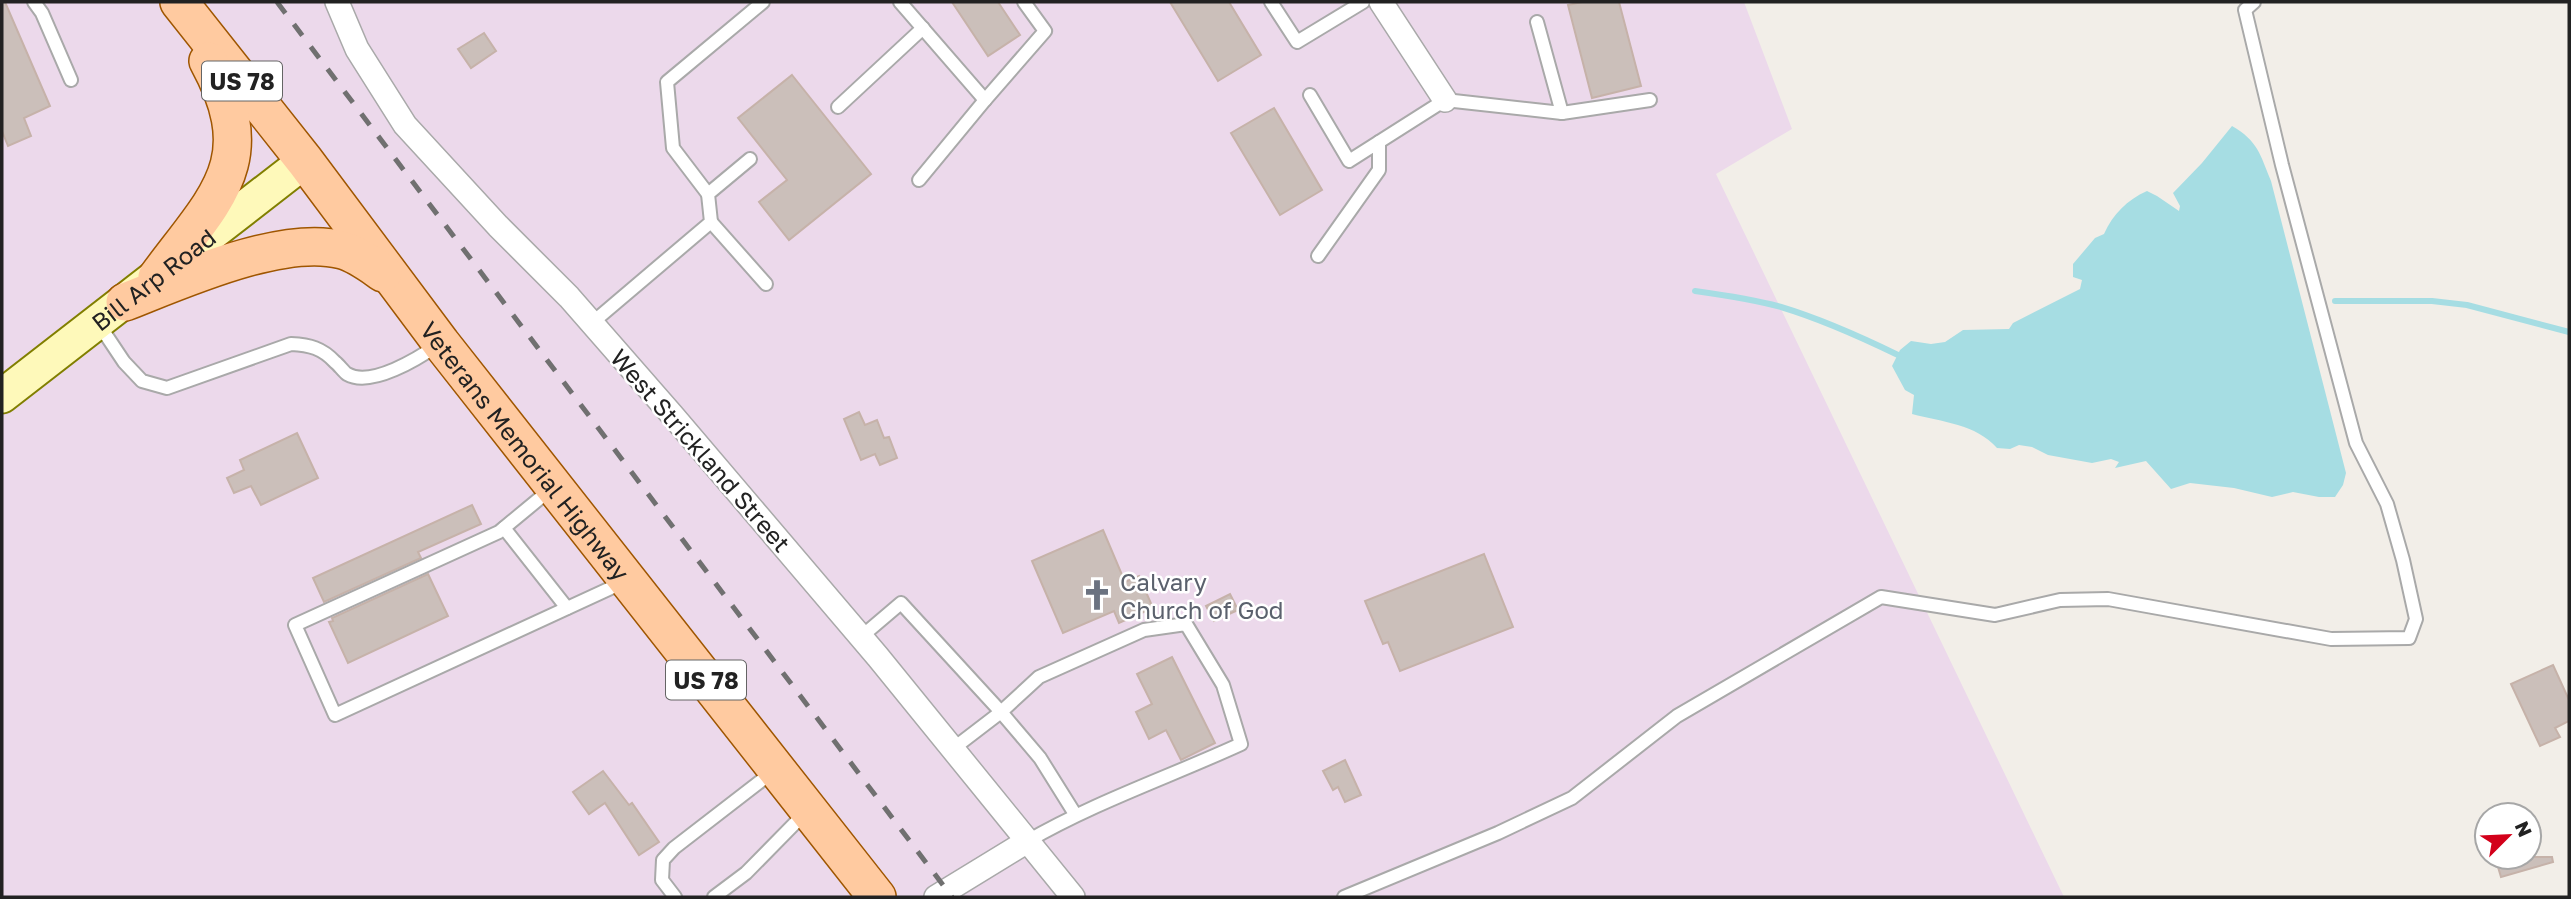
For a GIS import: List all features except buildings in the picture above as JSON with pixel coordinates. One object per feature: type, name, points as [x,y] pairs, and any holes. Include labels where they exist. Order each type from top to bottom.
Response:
[{"type":"main road","name":"Veterans Memorial Highway","points":[[178,2],[304,161],[441,343],[877,897]]},
{"type":"main road","points":[[157,277],[221,188],[231,165],[234,140],[223,89],[178,2]]},
{"type":"main road","name":"Bill Arp Road","points":[[2,396],[304,161]]},
{"type":"main road","points":[[112,312],[227,264],[271,252],[310,247],[341,249],[362,258],[396,282]]},
{"type":"street","name":"West Strickland Street","points":[[337,2],[357,49],[405,125],[592,323],[861,636],[1073,897]]},
{"type":"street","points":[[1381,2],[1445,100]]},
{"type":"street","points":[[936,897],[1026,842]]},
{"type":"lane","points":[[34,2],[42,13],[71,80]]},
{"type":"lane","points":[[763,2],[667,82],[673,148],[708,194],[711,222],[766,285]]},
{"type":"lane","points":[[900,2],[985,100]]},
{"type":"lane","points":[[919,180],[1045,31],[1024,2]]},
{"type":"lane","points":[[1271,2],[1297,42],[1363,2]]},
{"type":"lane","points":[[1344,897],[1498,833],[1572,798],[1677,716],[1881,597],[1995,615],[2060,600],[2108,600],[2331,639],[2409,638],[2416,619],[2403,560],[2387,504],[2356,443],[2328,342],[2281,164],[2245,10],[2254,2]]},
{"type":"lane","points":[[1536,22],[1562,113]]},
{"type":"lane","points":[[838,107],[923,28]]},
{"type":"lane","points":[[1310,95],[1349,161],[1445,100],[1562,113],[1650,100]]},
{"type":"lane","points":[[1318,256],[1378,170],[1379,142]]},
{"type":"lane","points":[[708,194],[750,159]]},
{"type":"lane","points":[[592,323],[711,222]]},
{"type":"lane","points":[[112,312],[124,362],[142,382],[167,388],[291,344],[310,345],[325,351],[347,374],[364,379],[389,372],[428,353],[441,343]]},
{"type":"lane","points":[[554,487],[504,528],[295,625],[335,715],[628,580]]},
{"type":"lane","points":[[504,528],[567,608]]},
{"type":"lane","points":[[861,636],[901,603],[1040,758],[1075,814]]},
{"type":"lane","points":[[954,748],[1001,712],[1039,677],[1144,630],[1186,624],[1223,685],[1241,744],[1075,814],[1026,842]]},
{"type":"lane","points":[[675,897],[662,880],[663,860],[674,848],[776,769]]},
{"type":"lane","points":[[714,897],[746,873],[808,810]]},
{"type":"shaded area","points":[[2,2],[1744,2],[1792,129],[1716,174],[2064,897],[2,897]]},
{"type":"water","points":[[2232,126],[2253,143],[2271,181],[2346,473],[2343,485],[2335,497],[2293,492],[2272,497],[2234,488],[2190,483],[2171,489],[2146,461],[2115,468],[2119,462],[2111,459],[2092,463],[2048,455],[2032,447],[2019,445],[2010,449],[1997,448],[1989,440],[1969,429],[1912,414],[1914,395],[1905,390],[1892,366],[1900,350],[1911,341],[1931,344],[1945,342],[1963,330],[2009,329],[2013,323],[2080,289],[2082,280],[2073,277],[2073,264],[2095,238],[2104,234],[2121,208],[2147,191],[2179,211],[2180,206],[2173,193]]},
{"type":"waterway","points":[[1695,291],[1781,307],[1841,329],[1898,355]]},
{"type":"waterway","points":[[2335,301],[2432,301],[2467,305],[2569,332]]},
{"type":"railway","points":[[277,2],[952,897]]},
{"type":"place","name":"Calvary Church of God","points":[[1097,595]]}]
